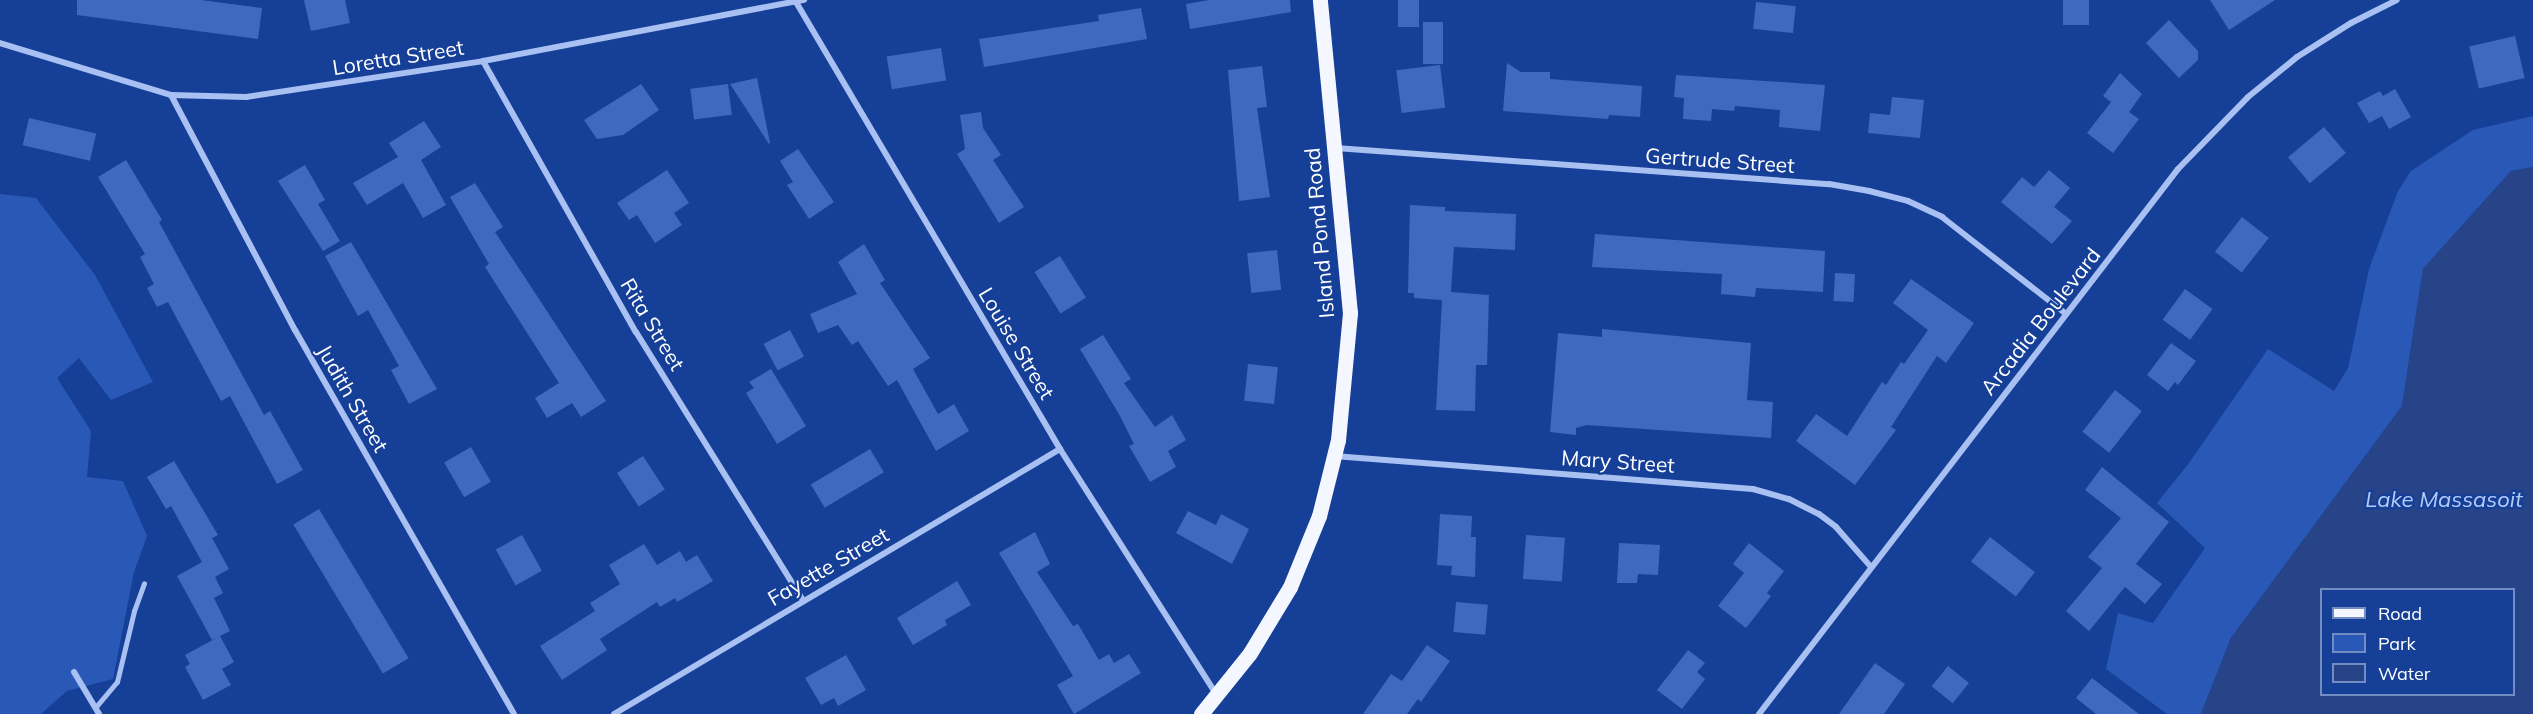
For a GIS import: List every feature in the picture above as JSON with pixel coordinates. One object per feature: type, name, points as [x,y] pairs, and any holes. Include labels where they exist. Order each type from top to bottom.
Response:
[{"type":"main road","name":"Island Pond Road","points":[[1202,714],[1250,652],[1290,587],[1320,516],[1334,456],[1350,313],[1332,147],[1320,0]]},
{"type":"street","name":"Loretta Street","points":[[0,43],[171,95],[268,95],[483,61],[804,0]]},
{"type":"street","name":"Arcadia Boulevard","points":[[1759,714],[2178,169],[2248,97],[2323,39],[2397,0]]},
{"type":"street","name":"Louise Street","points":[[796,2],[1060,449],[1217,695]]},
{"type":"street","name":"Rita Street","points":[[483,61],[636,332],[802,599]]},
{"type":"street","name":"Judith Street","points":[[171,95],[295,330],[514,714]]},
{"type":"street","name":"Gertrude Street","points":[[1332,147],[1828,184],[1869,191],[1908,201],[1942,217],[2066,314]]},
{"type":"street","name":"Fayette Street","points":[[614,714],[802,599],[1060,449]]},
{"type":"street","name":"Mary Street","points":[[1334,456],[1765,492],[1819,514],[1836,527],[1871,567]]},
{"type":"street","points":[[74,672],[97,711]]},
{"type":"lane","points":[[97,711],[117,682],[134,611],[144,584]]},
{"type":"green space","points":[[2533,116],[2533,167],[2511,171],[2423,269],[2402,406],[2231,638],[2201,714],[2167,714],[2106,669],[2118,613],[2153,623],[2205,548],[2157,503],[2189,463],[2268,349],[2334,391],[2348,368],[2369,269],[2398,191],[2411,171],[2473,130]]},
{"type":"green space","points":[[0,194],[36,198],[95,275],[153,382],[111,400],[79,358],[57,378],[91,431],[87,477],[123,481],[147,536],[134,572],[113,679],[67,691],[41,714],[0,714]]},
{"type":"water","name":"Lake Massasoit","points":[[2533,167],[2533,714],[2201,714],[2231,638],[2402,406],[2423,269],[2511,171]]},
{"type":"building","points":[[77,0],[201,0],[262,8],[258,39],[77,15]]},
{"type":"building","points":[[304,0],[345,0],[350,23],[311,31]]},
{"type":"building","points":[[1209,0],[1290,0],[1291,12],[1190,29],[1186,4]]},
{"type":"building","points":[[1398,0],[1419,0],[1419,27],[1398,27]]},
{"type":"building","points":[[2063,0],[2089,0],[2089,25],[2063,25]]},
{"type":"building","points":[[2210,0],[2275,0],[2229,30]]},
{"type":"building","points":[[1756,2],[1796,6],[1793,33],[1753,29]]},
{"type":"building","points":[[1141,8],[1147,39],[984,67],[979,39],[1099,21],[1098,15]]},
{"type":"building","points":[[2169,20],[2198,51],[2198,60],[2179,78],[2146,43]]},
{"type":"building","points":[[1423,22],[1443,22],[1443,64],[1423,64]]},
{"type":"building","points":[[2515,36],[2525,78],[2479,88],[2469,47]]},
{"type":"building","points":[[941,48],[946,81],[892,89],[887,57]]},
{"type":"building","points":[[1507,63],[1521,72],[1550,72],[1550,79],[1642,86],[1640,117],[1609,115],[1608,119],[1503,111]]},
{"type":"building","points":[[1440,65],[1445,108],[1402,113],[1396,70]]},
{"type":"building","points":[[1262,66],[1267,107],[1257,108],[1270,197],[1239,201],[1228,70]]},
{"type":"building","points":[[2120,73],[2142,94],[2129,112],[2139,119],[2113,153],[2087,133],[2111,102],[2103,96]]},
{"type":"building","points":[[1676,75],[1825,85],[1820,131],[1779,127],[1780,110],[1735,106],[1734,111],[1712,109],[1711,121],[1683,119],[1684,98],[1674,97]]},
{"type":"building","points":[[757,78],[770,143],[769,144],[730,84]]},
{"type":"building","points":[[641,84],[659,110],[623,135],[597,139],[584,120]]},
{"type":"building","points":[[728,84],[732,115],[694,119],[690,89]]},
{"type":"building","points":[[2395,89],[2411,117],[2389,129],[2382,116],[2369,123],[2357,103],[2380,91],[2383,96]]},
{"type":"building","points":[[1892,97],[1924,100],[1920,138],[1868,133],[1870,113],[1890,115]]},
{"type":"building","points":[[981,112],[983,128],[1001,155],[993,160],[1024,207],[999,223],[957,154],[965,149],[960,115]]},
{"type":"building","points":[[29,118],[96,134],[90,161],[23,145]]},
{"type":"building","points":[[424,121],[441,147],[421,160],[446,205],[423,218],[403,183],[367,205],[353,183],[398,157],[389,143]]},
{"type":"building","points":[[2324,127],[2346,153],[2310,183],[2288,157]]},
{"type":"building","points":[[798,149],[834,202],[809,219],[787,185],[793,182],[780,161]]},
{"type":"building","points":[[126,160],[162,220],[159,222],[264,415],[270,411],[303,470],[277,484],[230,396],[221,401],[168,302],[157,307],[147,288],[154,284],[140,257],[145,254],[98,177]]},
{"type":"building","points":[[305,165],[325,200],[318,204],[340,241],[323,251],[278,181]]},
{"type":"building","points":[[667,170],[689,203],[674,213],[682,225],[655,243],[637,215],[629,220],[617,203]]},
{"type":"building","points":[[2049,170],[2070,188],[2054,207],[2072,221],[2052,244],[2001,202],[2022,177],[2034,187]]},
{"type":"building","points":[[475,183],[503,227],[495,232],[606,401],[581,417],[572,403],[547,418],[535,398],[559,383],[485,267],[489,264],[450,197]]},
{"type":"building","points":[[1410,205],[1445,207],[1445,211],[1516,214],[1515,250],[1454,247],[1451,292],[1489,295],[1487,365],[1476,365],[1475,411],[1436,410],[1442,300],[1414,298],[1414,293],[1408,293]]},
{"type":"building","points":[[2242,217],[2269,238],[2242,273],[2215,252]]},
{"type":"building","points":[[1595,234],[1825,251],[1823,292],[1756,288],[1755,297],[1721,294],[1722,274],[1592,267]]},
{"type":"building","points":[[351,242],[437,389],[409,404],[391,370],[399,366],[368,310],[358,316],[325,256]]},
{"type":"building","points":[[864,244],[885,280],[880,283],[930,358],[913,369],[938,414],[954,404],[969,431],[936,451],[897,380],[888,386],[858,341],[852,345],[838,325],[818,333],[810,314],[857,294],[838,262]]},
{"type":"building","points":[[1277,250],[1281,290],[1251,293],[1247,253]]},
{"type":"building","points":[[1060,256],[1086,298],[1061,313],[1035,272]]},
{"type":"building","points":[[1835,273],[1855,274],[1854,302],[1834,301]]},
{"type":"building","points":[[1911,279],[1974,323],[1946,363],[1937,356],[1891,427],[1896,430],[1855,485],[1796,441],[1816,414],[1847,436],[1882,382],[1886,385],[1901,362],[1904,364],[1928,330],[1893,303]]},
{"type":"building","points":[[2185,289],[2213,309],[2190,340],[2163,320]]},
{"type":"building","points":[[1602,329],[1751,343],[1747,400],[1773,402],[1771,438],[1587,425],[1576,428],[1576,435],[1550,432],[1558,333],[1602,337]]},
{"type":"building","points":[[790,330],[804,356],[778,371],[764,344]]},
{"type":"building","points":[[1103,335],[1131,379],[1124,383],[1155,427],[1172,415],[1186,440],[1168,451],[1176,467],[1150,482],[1129,446],[1134,444],[1120,416],[1080,349]]},
{"type":"building","points":[[2171,343],[2196,361],[2178,385],[2175,382],[2168,391],[2147,375]]},
{"type":"building","points":[[1248,364],[1278,367],[1274,404],[1244,401]]},
{"type":"building","points":[[771,369],[806,426],[777,444],[746,393],[754,388],[749,382]]},
{"type":"building","points":[[2115,390],[2142,411],[2109,453],[2082,432]]},
{"type":"building","points":[[471,447],[491,482],[464,497],[444,463]]},
{"type":"building","points":[[870,449],[884,472],[825,508],[811,485]]},
{"type":"building","points":[[643,456],[665,490],[639,506],[617,473]]},
{"type":"building","points":[[174,461],[218,535],[212,538],[229,569],[215,577],[223,593],[214,598],[230,631],[212,640],[177,576],[202,562],[171,506],[166,509],[147,477]]},
{"type":"building","points":[[2102,467],[2169,522],[2136,564],[2162,584],[2145,604],[2125,587],[2089,631],[2066,611],[2102,568],[2088,557],[2121,518],[2085,490]]},
{"type":"building","points":[[319,509],[409,658],[383,674],[293,524]]},
{"type":"building","points":[[1188,511],[1216,525],[1221,514],[1249,529],[1232,564],[1176,533]]},
{"type":"building","points":[[1440,514],[1472,516],[1471,537],[1476,537],[1475,577],[1451,575],[1452,566],[1437,565]]},
{"type":"building","points":[[1035,532],[1050,564],[1037,572],[1073,626],[1078,624],[1099,660],[1109,654],[1114,663],[1129,654],[1141,673],[1074,714],[1057,685],[1073,676],[999,553]]},
{"type":"building","points":[[522,535],[542,571],[516,585],[496,550]]},
{"type":"building","points":[[1526,535],[1565,538],[1562,582],[1523,579]]},
{"type":"building","points":[[1990,537],[2035,572],[2016,597],[1971,561]]},
{"type":"building","points":[[1619,543],[1660,545],[1658,575],[1638,574],[1637,583],[1617,583]]},
{"type":"building","points":[[1749,543],[1784,571],[1767,593],[1771,596],[1746,628],[1718,606],[1744,573],[1733,564]]},
{"type":"building","points":[[644,544],[657,565],[680,551],[686,562],[697,555],[713,581],[677,602],[675,598],[660,607],[657,602],[600,639],[607,650],[562,680],[540,646],[595,611],[590,603],[620,584],[609,565]]},
{"type":"building","points":[[957,581],[971,605],[945,620],[947,625],[913,645],[897,618]]},
{"type":"building","points":[[1456,602],[1488,605],[1485,635],[1453,632]]},
{"type":"building","points":[[220,636],[234,662],[222,669],[231,685],[203,700],[185,667],[190,664],[185,655]]},
{"type":"building","points":[[1427,645],[1450,661],[1421,702],[1418,699],[1407,714],[1363,714],[1391,674],[1402,681]]},
{"type":"building","points":[[1688,650],[1705,663],[1697,672],[1705,679],[1682,709],[1657,690]]},
{"type":"building","points":[[846,655],[866,690],[838,706],[834,698],[821,705],[805,678]]},
{"type":"building","points":[[1875,663],[1905,684],[1884,714],[1839,714]]},
{"type":"building","points":[[1948,666],[1969,683],[1953,703],[1932,686]]},
{"type":"building","points":[[2092,678],[2139,714],[2096,714],[2076,698]]}]
